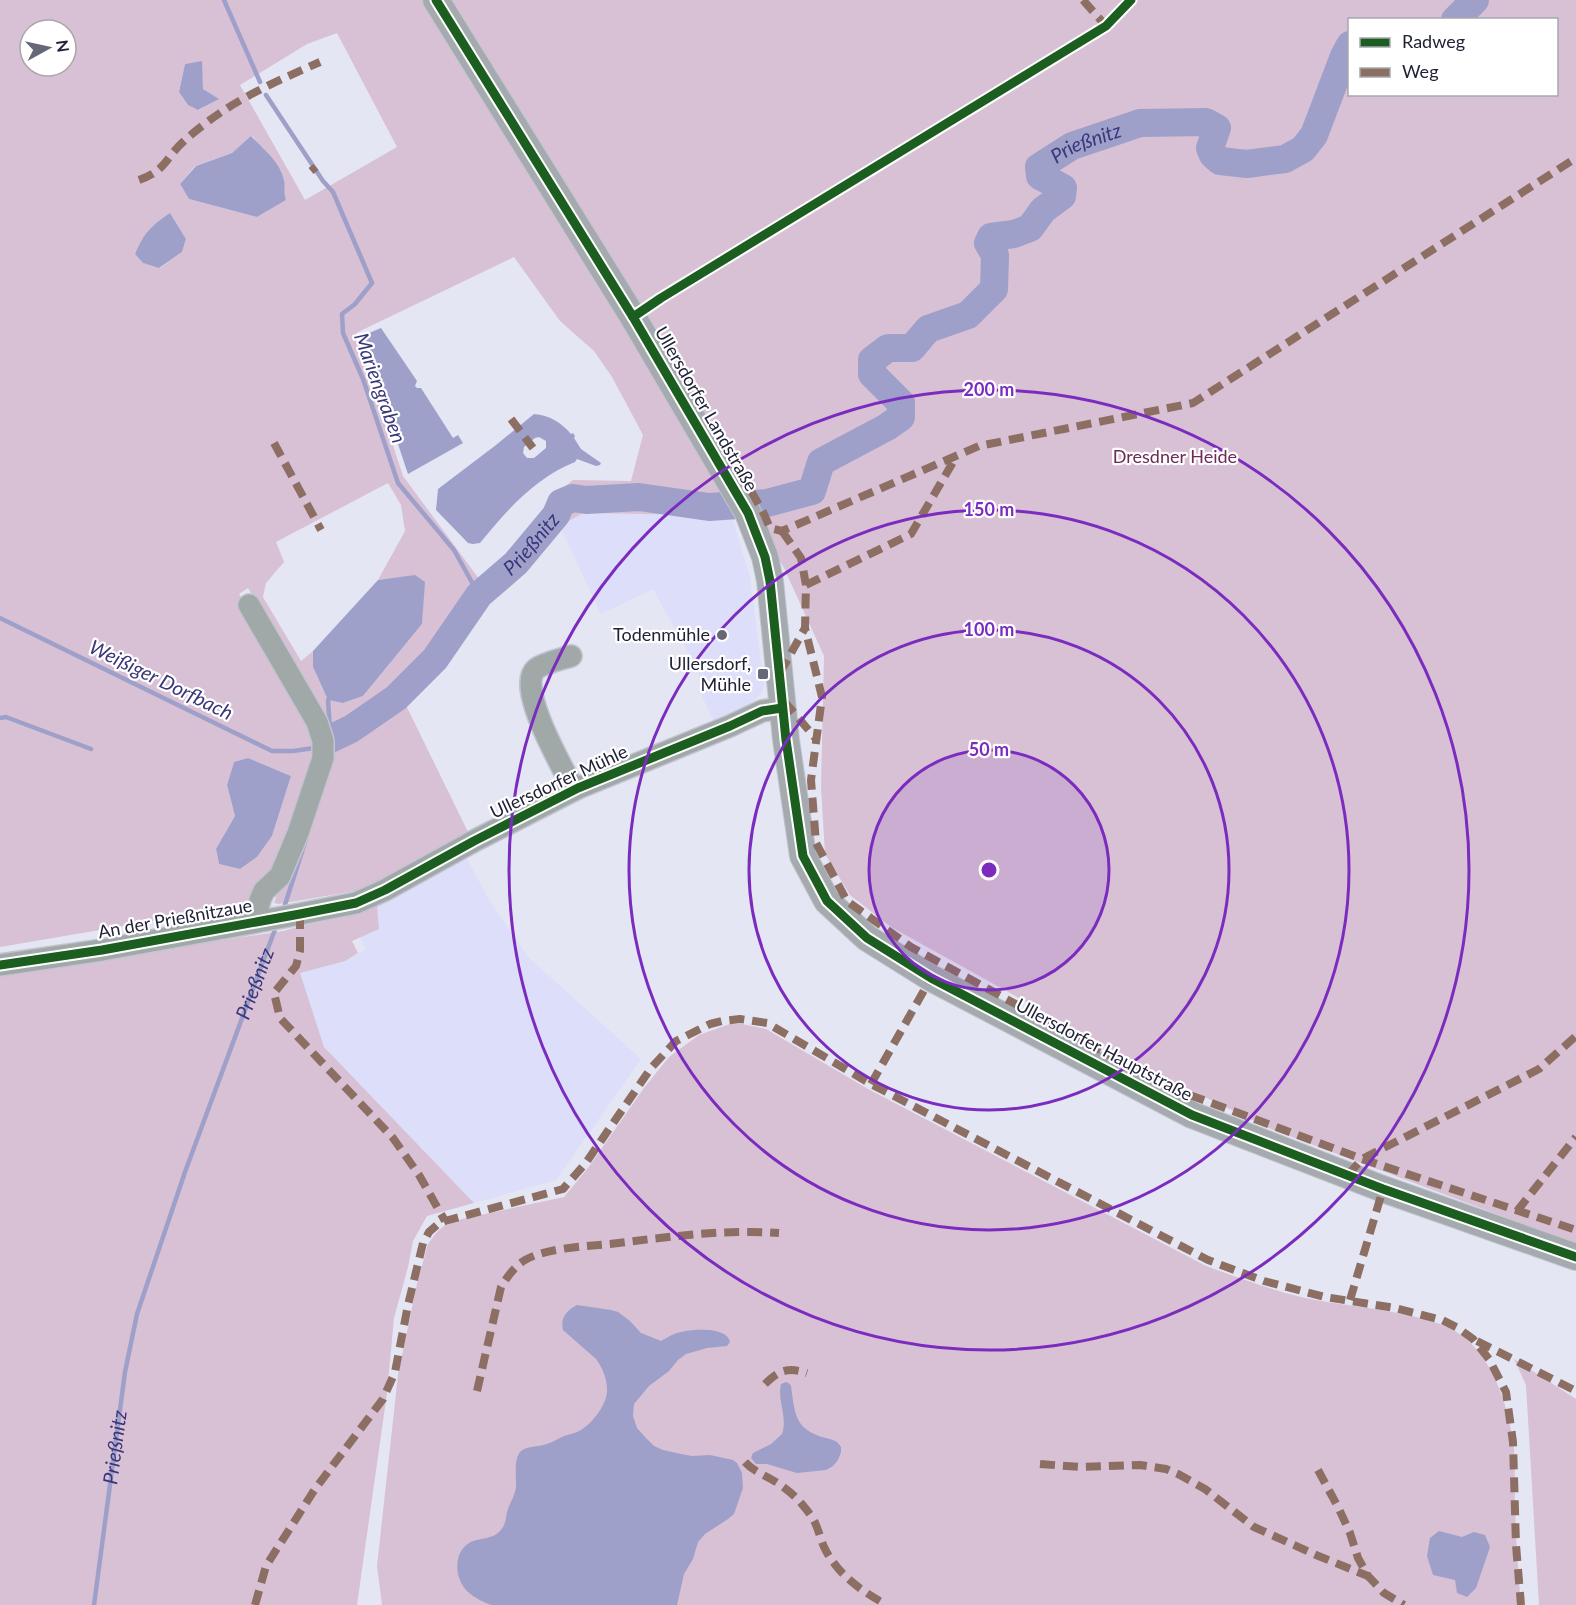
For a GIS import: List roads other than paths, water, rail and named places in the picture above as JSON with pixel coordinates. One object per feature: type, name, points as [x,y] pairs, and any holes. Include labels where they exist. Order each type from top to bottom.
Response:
[{"type":"main road","name":"Ullersdorfer Landstraße","points":[[436,0],[633,317],[748,513],[765,557],[771,581],[782,708]]},
{"type":"main road","name":"Ullersdorfer Hauptstraße","points":[[782,708],[803,856],[826,901],[867,938],[931,978],[1192,1115],[1383,1189],[1576,1257]]},
{"type":"street","points":[[249,605],[317,722],[323,741],[323,758],[298,833],[280,876],[264,891],[260,900],[263,920]]},
{"type":"street","points":[[571,656],[536,669],[531,680],[533,699],[541,726],[574,790]]},
{"type":"street","name":"Ullersdorfer Mühle","points":[[356,903],[385,890],[574,790],[762,711],[782,708]]},
{"type":"street","name":"An der Prießnitzaue","points":[[0,965],[102,950],[356,903]]},
{"type":"water","points":[[202,61],[203,89],[219,99],[198,110],[188,105],[179,92],[185,64]]},
{"type":"water","points":[[251,136],[279,167],[285,182],[286,200],[257,217],[189,199],[180,184],[196,166],[232,153]]},
{"type":"water","points":[[170,213],[186,239],[182,252],[159,268],[143,263],[135,254],[142,240],[153,226]]},
{"type":"water","points":[[381,328],[417,381],[415,386],[421,388],[453,438],[458,435],[463,443],[408,474],[362,336]]},
{"type":"water","points":[[534,414],[540,415],[555,420],[571,434],[573,433],[581,449],[601,463],[596,466],[577,459],[547,477],[511,507],[480,543],[468,543],[436,510],[438,489]],"holes":[[[539,437],[546,441],[546,448],[534,458],[527,458],[523,453],[524,447],[535,438]]]},
{"type":"water","points":[[415,575],[425,582],[422,624],[363,696],[343,703],[328,700],[313,667],[313,651],[378,580]]},
{"type":"water","points":[[248,758],[291,776],[272,836],[257,857],[240,869],[219,864],[216,849],[235,816],[227,785],[234,762]]},
{"type":"water","points":[[577,1305],[618,1312],[641,1333],[661,1341],[680,1332],[705,1330],[722,1333],[730,1342],[727,1346],[707,1348],[686,1354],[649,1386],[634,1404],[633,1416],[637,1428],[654,1446],[692,1456],[710,1455],[733,1460],[742,1473],[743,1488],[734,1514],[705,1534],[698,1542],[693,1559],[684,1574],[677,1605],[491,1605],[471,1594],[460,1581],[457,1567],[464,1548],[473,1541],[497,1534],[504,1525],[516,1486],[516,1462],[521,1451],[529,1447],[548,1444],[586,1427],[595,1418],[605,1400],[607,1385],[596,1359],[563,1330],[565,1315]]},
{"type":"water","points":[[786,1382],[791,1386],[795,1412],[802,1425],[815,1435],[835,1441],[841,1447],[838,1460],[826,1470],[797,1473],[767,1464],[756,1464],[751,1458],[753,1453],[771,1444],[782,1434],[784,1421],[780,1390],[781,1384]]},
{"type":"water","points":[[1439,1531],[1462,1537],[1474,1532],[1485,1535],[1490,1547],[1476,1588],[1467,1597],[1457,1593],[1455,1580],[1433,1575],[1427,1556],[1430,1538]]},
{"type":"waterway","name":"Mariengraben","points":[[224,0],[260,82]]},
{"type":"waterway","name":"Prießnitz","points":[[1457,18],[1475,0]]},
{"type":"waterway","name":"Prießnitz","points":[[330,739],[351,729],[396,698],[435,659],[479,595],[516,563],[556,515],[561,503],[573,498],[586,500],[639,497],[709,507],[767,503],[812,491],[821,462],[887,427],[901,417],[901,403],[872,374],[872,360],[888,348],[912,348],[928,329],[968,315],[994,289],[995,255],[988,243],[991,237],[1014,234],[1030,228],[1043,210],[1062,196],[1063,188],[1040,176],[1039,167],[1072,146],[1140,123],[1206,122],[1217,128],[1210,148],[1213,155],[1220,161],[1247,164],[1285,159],[1303,149],[1314,135],[1348,49]]},
{"type":"waterway","name":"Mariengraben","points":[[266,95],[323,181],[333,192],[372,283],[355,304],[342,314],[343,333],[363,379],[398,483],[454,550],[479,595]]},
{"type":"waterway","name":"Weißiger Dorfbach","points":[[0,618],[272,751],[314,748]]},
{"type":"waterway","points":[[328,700],[330,730]]},
{"type":"waterway","points":[[0,718],[6,717],[91,749]]},
{"type":"waterway","name":"Prießnitz","points":[[283,911],[306,839]]},
{"type":"waterway","name":"Prießnitz","points":[[94,1605],[125,1372],[137,1314],[185,1172],[277,924]]},
{"type":"place","name":"Todenmühle","points":[[722,635]]},
{"type":"place","name":"Ullersdorf, Mühle","points":[[763,674]]},
{"type":"park label","name":"Dresdner Heide","points":[[1175,457]]}]
